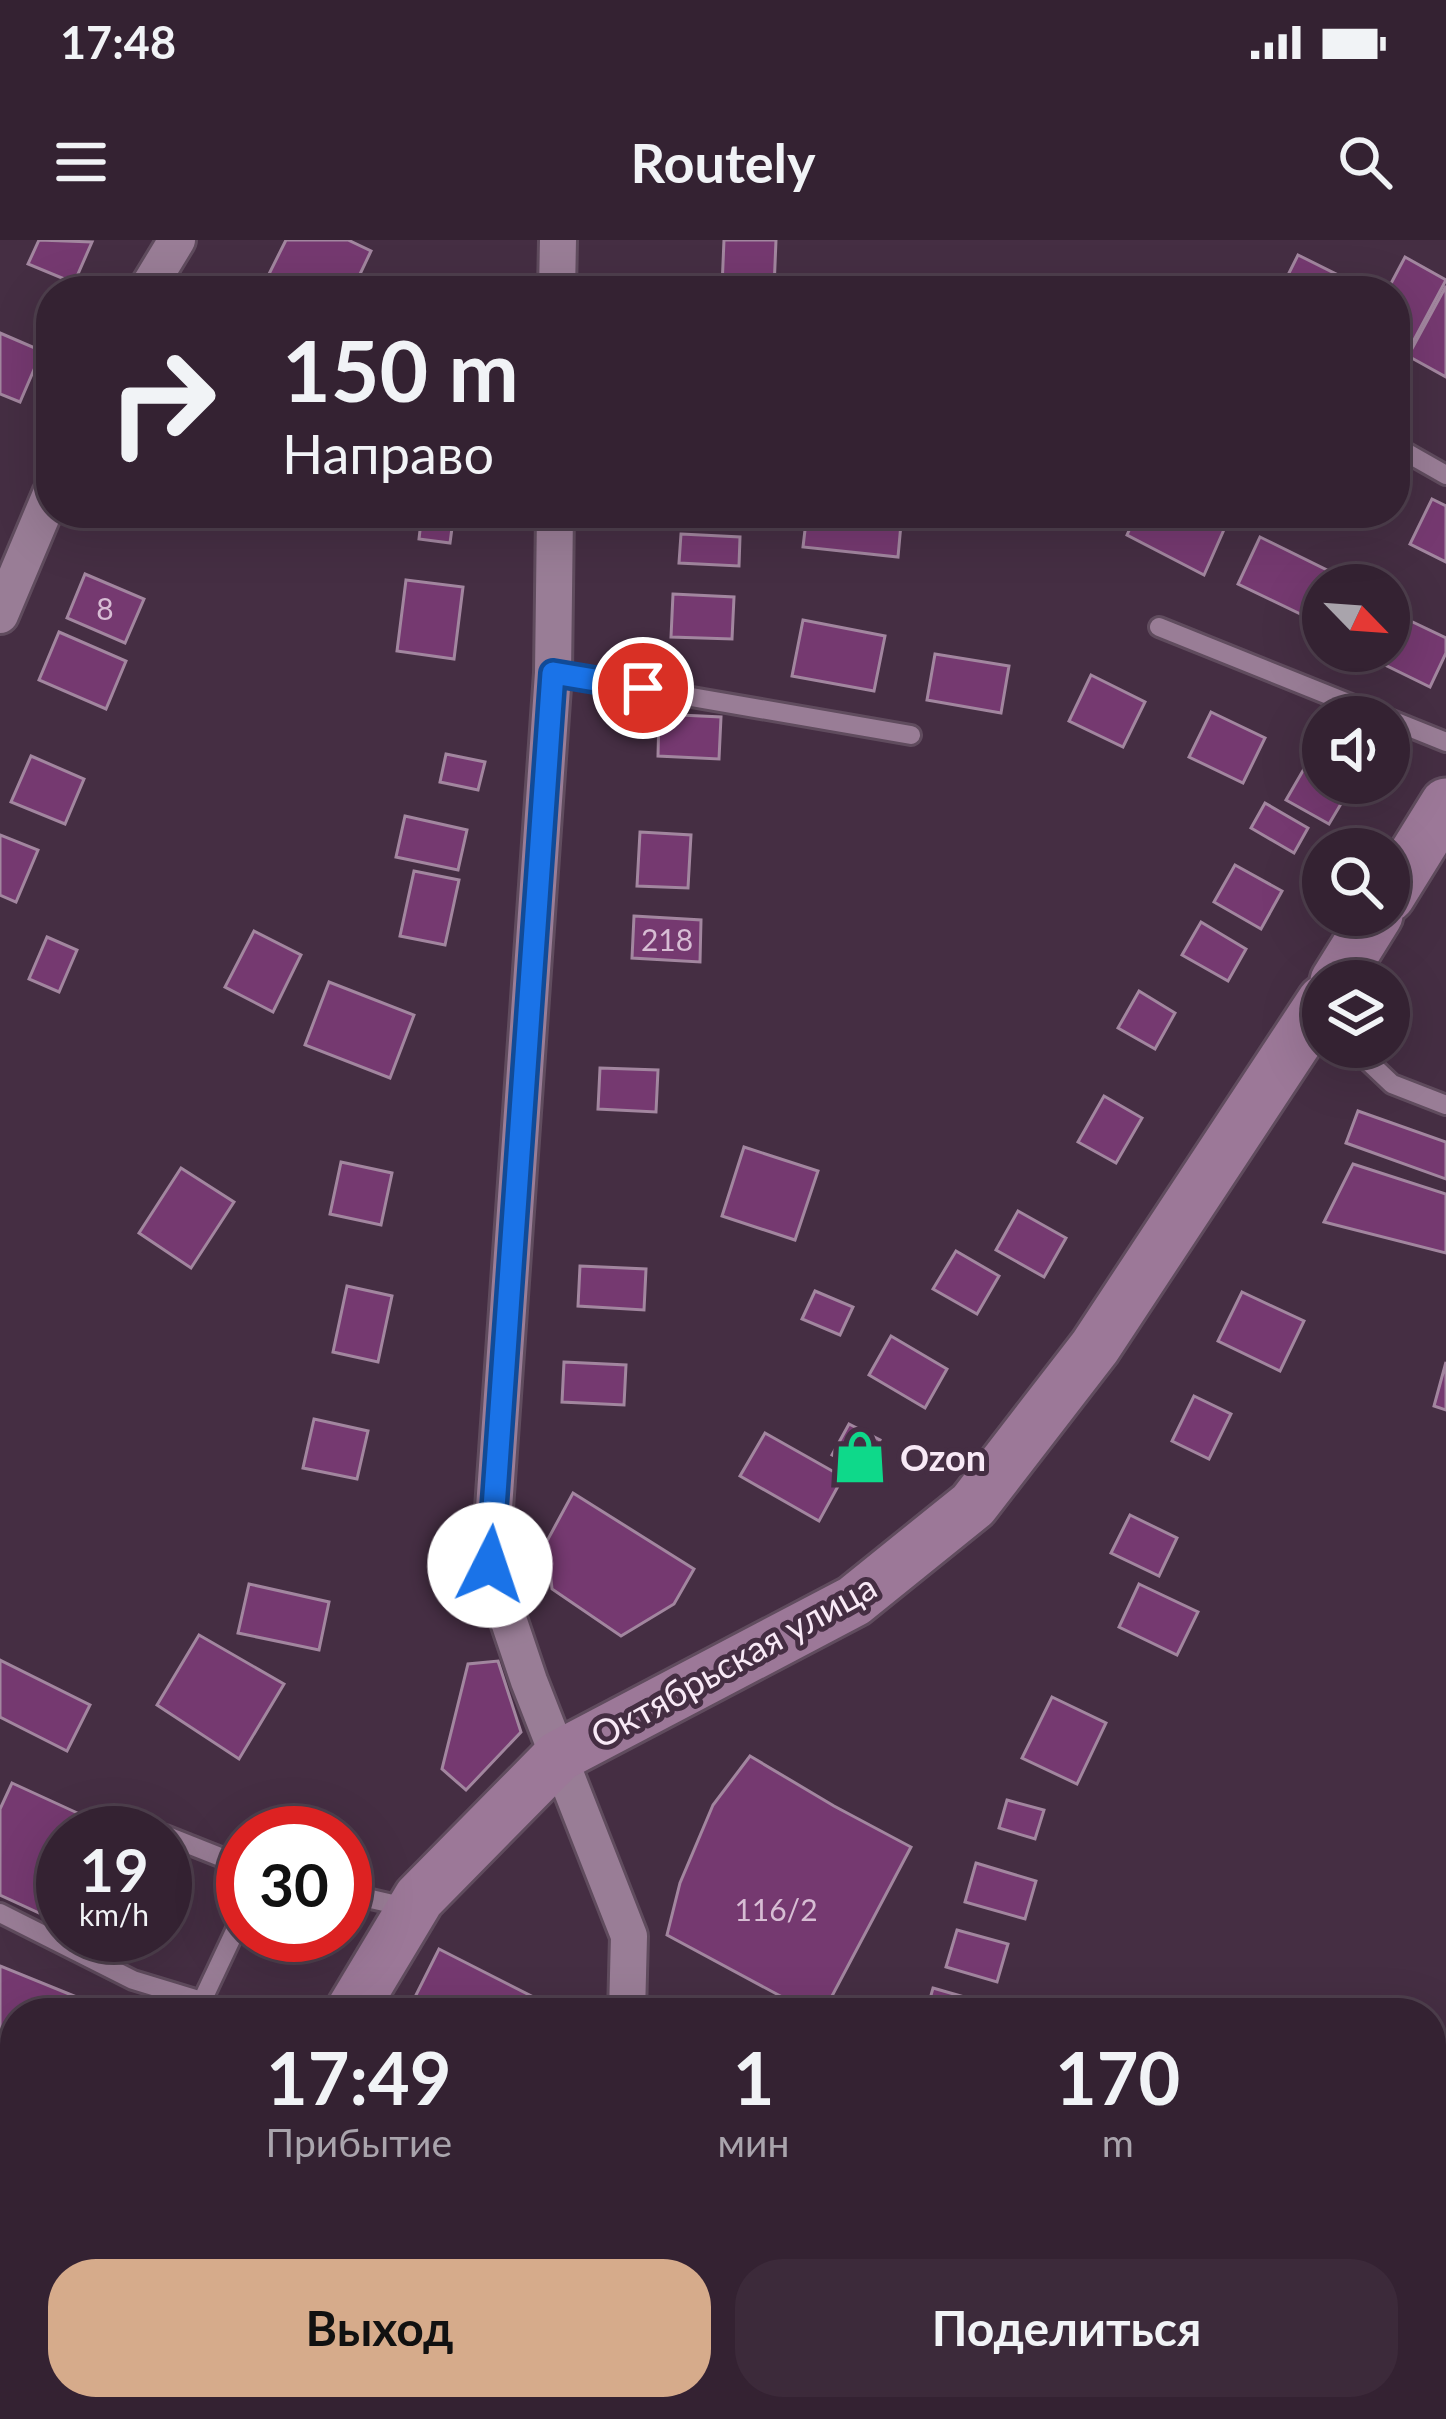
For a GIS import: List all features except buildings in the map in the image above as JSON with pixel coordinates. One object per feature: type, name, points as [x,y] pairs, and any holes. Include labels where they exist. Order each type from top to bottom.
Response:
[{"type":"main road","points":[[1410,862],[1446,804]]},
{"type":"main road","name":"Октябрьская улица","points":[[559,1756],[854,1600],[974,1505],[1095,1347],[1302,1052]]},
{"type":"main road","points":[[359,1998],[419,1898],[559,1756]]},
{"type":"street","points":[[155,276],[177,240]]},
{"type":"street","points":[[557,276],[558,240]]},
{"type":"street","points":[[0,615],[37,528]]},
{"type":"street","points":[[555,528],[553,673],[490,1565],[559,1756]]},
{"type":"street","name":"Октябрьская улица","points":[[559,1756],[629,1936],[627,1998]]},
{"type":"lane","points":[[1410,455],[1446,475]]},
{"type":"lane","points":[[1159,627],[1331,696]]},
{"type":"lane","points":[[553,673],[911,735]]},
{"type":"lane","points":[[1410,728],[1446,742]]},
{"type":"lane","points":[[1378,1068],[1392,1084],[1446,1105]]},
{"type":"lane","points":[[372,1899],[413,1908]]},
{"type":"lane","points":[[0,1912],[134,1980],[192,1998]]},
{"type":"lane","points":[[203,1998],[221,1962]]},
{"type":"place","name":"Ozon","points":[[860,1457]]},
{"type":"route","points":[[490,1565],[553,673],[643,688]]}]
